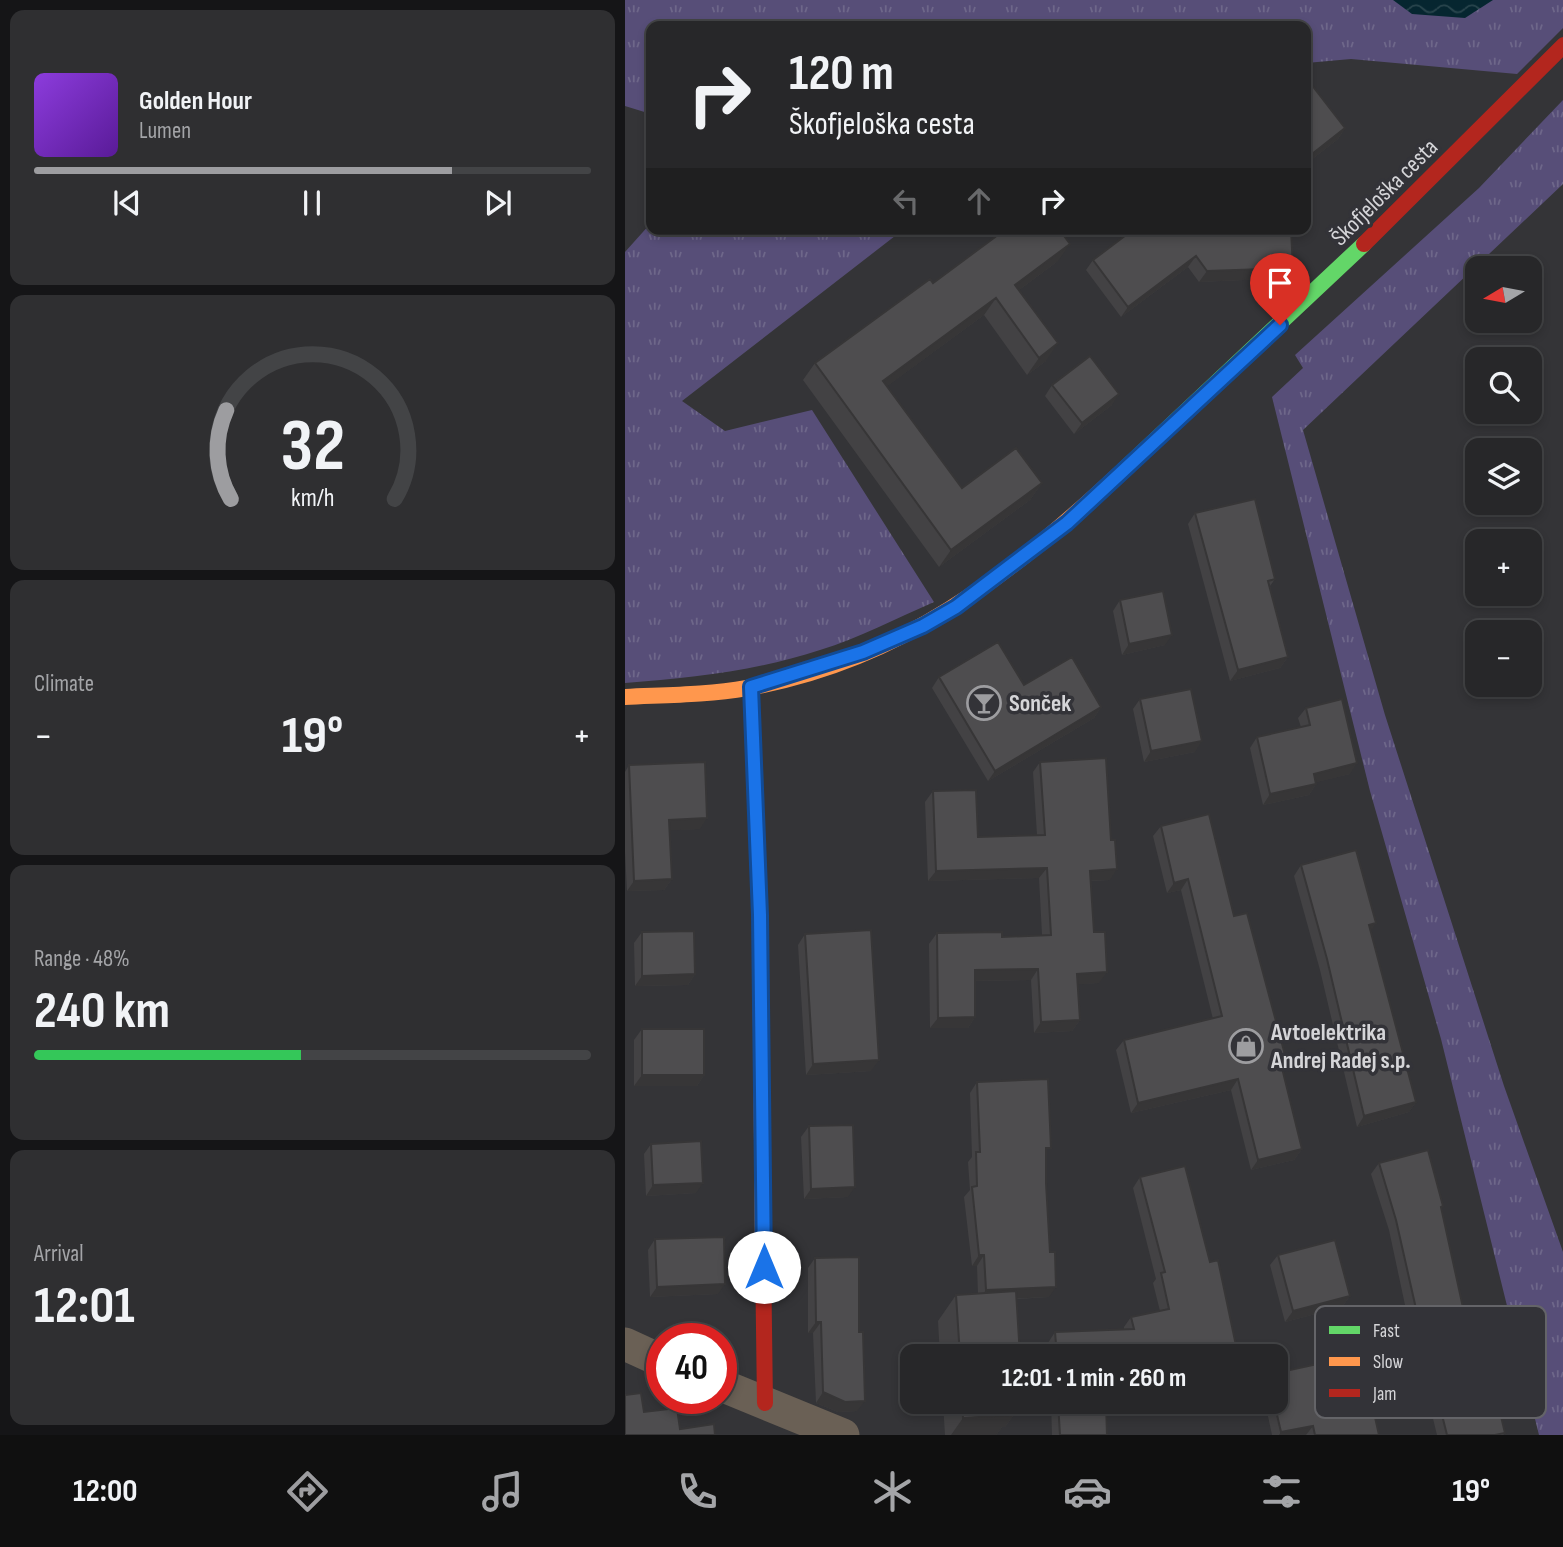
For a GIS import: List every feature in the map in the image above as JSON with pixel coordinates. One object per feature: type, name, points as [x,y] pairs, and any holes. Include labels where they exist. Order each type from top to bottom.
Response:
[{"type":"street","name":"Škofjeloška cesta","points":[[625,697],[703,694],[751,687],[863,652],[923,626],[956,607],[1038,546],[1223,379],[1393,218],[1563,45]]},
{"type":"street","points":[[751,687],[760,942],[765,1403]]},
{"type":"street","points":[[625,1344],[646,1354]]},
{"type":"street","points":[[737,1392],[843,1435]]},
{"type":"green space","points":[[625,0],[1563,0],[1564,27],[1517,74],[1351,59],[1311,63],[1311,21],[646,21],[646,112],[625,106]]},
{"type":"green space","points":[[1563,100],[1563,184],[1487,256],[1465,256],[1465,277],[1303,430],[1385,715],[1504,1086],[1563,1252],[1563,1435],[1539,1435],[1535,1418],[1546,1418],[1546,1306],[1507,1306],[1441,1039],[1370,791],[1272,397],[1303,368],[1295,355],[1479,188]]},
{"type":"green space","points":[[646,229],[646,235],[896,235],[682,401],[725,431],[812,410],[934,602],[849,640],[796,657],[724,672],[625,683],[625,252]]},
{"type":"water","points":[[1393,0],[1493,0],[1465,18],[1412,14]]},
{"type":"building","points":[[1311,84],[1345,128],[1311,153]]},
{"type":"building","points":[[998,235],[1063,235],[1070,244],[1015,285],[1058,343],[1039,358],[996,298],[883,381],[962,488],[1016,448],[1042,483],[951,550],[815,363],[930,279],[933,283]]},
{"type":"building","points":[[1126,235],[1291,235],[1293,268],[1207,271],[1196,256],[1128,307],[1093,260]]},
{"type":"building","points":[[1090,356],[1119,394],[1082,423],[1052,385]]},
{"type":"building","points":[[1255,499],[1275,579],[1268,581],[1288,657],[1238,670],[1195,513]]},
{"type":"building","points":[[1163,591],[1172,635],[1129,644],[1120,600]]},
{"type":"building","points":[[998,642],[1024,685],[1072,657],[1101,707],[995,771],[939,677]]},
{"type":"building","points":[[1191,689],[1202,741],[1151,751],[1140,699]]},
{"type":"building","points":[[1342,699],[1357,763],[1314,774],[1316,784],[1270,794],[1257,737],[1310,725],[1306,708]]},
{"type":"building","points":[[1106,758],[1111,840],[1115,840],[1117,869],[1090,871],[1094,932],[1105,932],[1107,972],[1077,974],[1080,1020],[1041,1022],[1038,969],[975,970],[975,1017],[938,1018],[937,933],[1002,932],[1002,937],[1051,935],[1047,868],[936,871],[933,791],[976,790],[978,837],[1045,835],[1040,762]]},
{"type":"building","points":[[705,762],[707,818],[669,820],[672,879],[634,881],[629,765]]},
{"type":"building","points":[[1209,814],[1234,916],[1247,913],[1288,1066],[1282,1068],[1302,1149],[1258,1160],[1238,1079],[1138,1103],[1124,1040],[1222,1016],[1188,879],[1174,883],[1161,826]]},
{"type":"building","points":[[1356,850],[1376,923],[1369,925],[1416,1102],[1364,1116],[1327,959],[1301,865]]},
{"type":"building","points":[[871,930],[879,1060],[813,1064],[805,934]]},
{"type":"building","points":[[694,931],[695,974],[642,976],[642,932]]},
{"type":"building","points":[[642,1029],[704,1029],[704,1075],[642,1075]]},
{"type":"building","points":[[1048,1079],[1051,1148],[1046,1148],[1046,1183],[1050,1252],[1055,1252],[1056,1287],[986,1290],[984,1255],[979,1255],[972,1187],[977,1186],[976,1152],[980,1152],[977,1082]]},
{"type":"building","points":[[853,1125],[855,1187],[811,1189],[809,1126]]},
{"type":"building","points":[[701,1141],[703,1183],[653,1185],[651,1144]]},
{"type":"building","points":[[1428,1150],[1443,1206],[1441,1207],[1463,1306],[1415,1306],[1396,1220],[1379,1163]]},
{"type":"building","points":[[1185,1166],[1210,1262],[1218,1260],[1236,1344],[1056,1344],[1055,1332],[1134,1329],[1131,1317],[1169,1309],[1161,1273],[1165,1272],[1140,1177]]},
{"type":"building","points":[[724,1237],[725,1284],[657,1287],[655,1239]]},
{"type":"building","points":[[1335,1240],[1350,1296],[1293,1311],[1278,1255]]},
{"type":"building","points":[[859,1257],[859,1332],[863,1332],[865,1401],[845,1402],[823,1392],[821,1322],[816,1322],[815,1258]]},
{"type":"building","points":[[1016,1291],[1019,1344],[959,1344],[956,1295]]},
{"type":"building","points":[[1315,1365],[1315,1418],[1375,1418],[1379,1435],[1315,1435],[1313,1426],[1281,1432],[1277,1414],[1288,1414],[1288,1370]]},
{"type":"building","points":[[641,1393],[646,1414],[678,1414],[680,1429],[714,1424],[715,1435],[625,1435],[625,1395]]},
{"type":"building","points":[[963,1414],[1010,1414],[1010,1415],[963,1418]]},
{"type":"building","points":[[1059,1414],[1106,1414],[1107,1435],[1060,1435]]},
{"type":"building","points":[[1443,1418],[1501,1418],[1505,1433],[1495,1435],[1447,1435]]},
{"type":"traffic: fast","points":[[1120,473],[1364,244]]},
{"type":"traffic: slow","points":[[625,697],[747,688],[802,675],[854,658],[950,609],[994,579],[1037,546],[1120,473]]},
{"type":"traffic: slow","points":[[751,687],[760,915],[763,1254]]},
{"type":"traffic: jam","points":[[1364,244],[1564,45]]},
{"type":"traffic: jam","points":[[763,1254],[765,1403]]},
{"type":"place","name":"Sonček","points":[[984,703]]},
{"type":"place","name":"Avtoelektrika Andrej Radej s.p.","points":[[1246,1046]]},
{"type":"route","points":[[764,1267],[760,915],[751,687],[863,652],[923,626],[956,607],[1067,523],[1280,325]]}]
